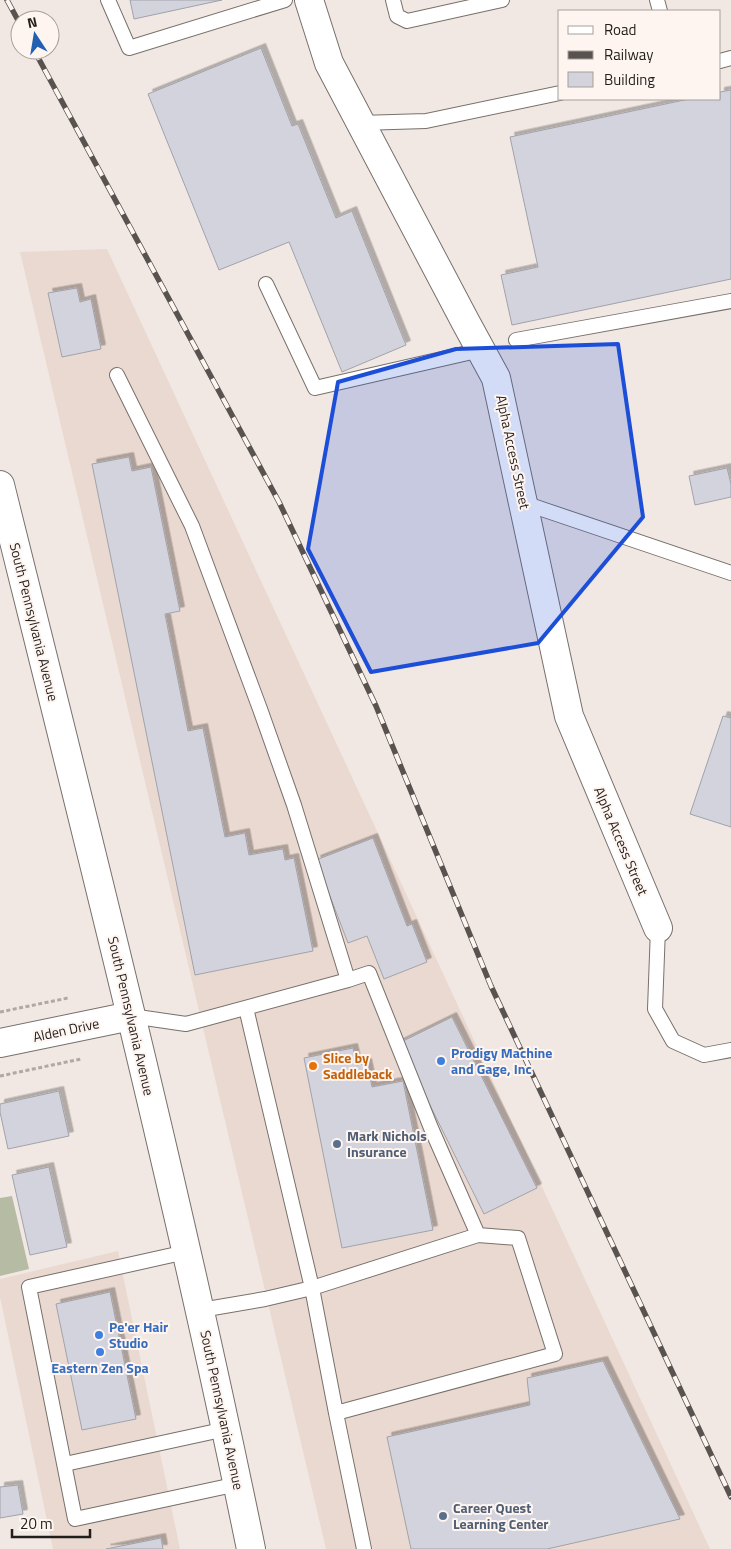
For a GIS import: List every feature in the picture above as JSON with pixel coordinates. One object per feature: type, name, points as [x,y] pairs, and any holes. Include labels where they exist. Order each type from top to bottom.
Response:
[{"type":"street","name":"Alpha Access Street","points":[[309,0],[329,63],[496,378],[569,716],[658,928]]},
{"type":"street","name":"South Pennsylvania Avenue","points":[[0,485],[132,1016],[201,1310],[251,1549]]},
{"type":"street","name":"Alden Drive","points":[[0,1043],[132,1016]]},
{"type":"lane","points":[[108,0],[129,48],[285,0]]},
{"type":"lane","points":[[393,0],[397,16],[407,20],[502,0]]},
{"type":"lane","points":[[360,122],[426,120],[558,94]]},
{"type":"lane","points":[[266,284],[315,388],[481,350]]},
{"type":"lane","points":[[516,340],[731,301]]},
{"type":"lane","points":[[117,375],[192,526],[294,805],[348,980]]},
{"type":"lane","points":[[524,503],[731,572]]},
{"type":"lane","points":[[658,928],[655,1009],[673,1041],[704,1055],[731,1050]]},
{"type":"lane","points":[[132,1016],[186,1024],[369,973],[431,1128],[478,1235]]},
{"type":"lane","points":[[246,1008],[312,1288],[364,1549]]},
{"type":"lane","points":[[201,1310],[265,1300],[312,1288],[478,1235],[518,1238],[555,1354],[336,1413]]},
{"type":"lane","points":[[186,1252],[29,1287],[76,1519],[238,1484]]},
{"type":"lane","points":[[64,1464],[226,1429]]},
{"type":"path","points":[[0,1012],[68,998]]},
{"type":"path","points":[[0,1076],[81,1059]]},
{"type":"highlighted area","points":[[618,344],[643,517],[538,643],[371,672],[308,549],[338,382],[456,349]]},
{"type":"shaded area","points":[[107,249],[710,1549],[326,1549],[20,252]]},
{"type":"shaded area","points":[[118,1251],[180,1549],[53,1549],[0,1297],[0,1279]]},
{"type":"green space","points":[[12,1196],[29,1269],[0,1276],[0,1198]]},
{"type":"building","points":[[130,0],[222,0],[134,19]]},
{"type":"building","points":[[261,48],[292,126],[298,124],[336,218],[352,211],[406,345],[342,372],[289,242],[219,270],[148,94]]},
{"type":"building","points":[[731,90],[731,279],[512,325],[501,275],[538,267],[510,137],[684,100],[721,100],[721,92]]},
{"type":"building","points":[[77,288],[80,302],[91,299],[101,349],[62,357],[48,293]]},
{"type":"building","points":[[129,457],[132,471],[151,467],[180,611],[165,614],[188,731],[203,728],[225,837],[245,833],[249,855],[283,849],[285,860],[294,858],[313,951],[195,975],[92,464]]},
{"type":"building","points":[[727,468],[731,484],[731,497],[695,505],[689,476]]},
{"type":"building","points":[[723,716],[731,718],[731,827],[690,814]]},
{"type":"building","points":[[373,838],[407,926],[412,924],[427,962],[384,979],[367,936],[348,943],[316,860]]},
{"type":"building","points":[[452,1017],[537,1188],[484,1214],[399,1043]]},
{"type":"building","points":[[353,1048],[357,1065],[367,1063],[372,1087],[403,1081],[433,1230],[342,1248],[304,1058]]},
{"type":"building","points":[[59,1091],[69,1136],[8,1149],[0,1104]]},
{"type":"building","points":[[49,1167],[67,1247],[30,1255],[12,1175]]},
{"type":"building","points":[[110,1292],[136,1419],[82,1430],[56,1304]]},
{"type":"building","points":[[603,1361],[680,1519],[547,1549],[411,1549],[387,1437],[530,1405],[527,1378]]},
{"type":"building","points":[[18,1485],[23,1514],[0,1518],[0,1487]]},
{"type":"building","points":[[161,1538],[163,1549],[106,1549]]},
{"type":"railway","points":[[7,0],[12,10]]},
{"type":"railway","points":[[39,60],[279,502],[376,706],[491,986],[731,1497]]},
{"type":"place","name":"Prodigy Machine and Gage, Inc","points":[[441,1061]]},
{"type":"place","name":"Slice by Saddleback","points":[[313,1066]]},
{"type":"place","name":"Mark Nichols Insurance","points":[[337,1144]]},
{"type":"place","name":"Pe'er Hair Studio","points":[[99,1335]]},
{"type":"place","name":"Eastern Zen Spa","points":[[100,1352]]},
{"type":"place","name":"Career Quest Learning Center","points":[[443,1516]]}]
